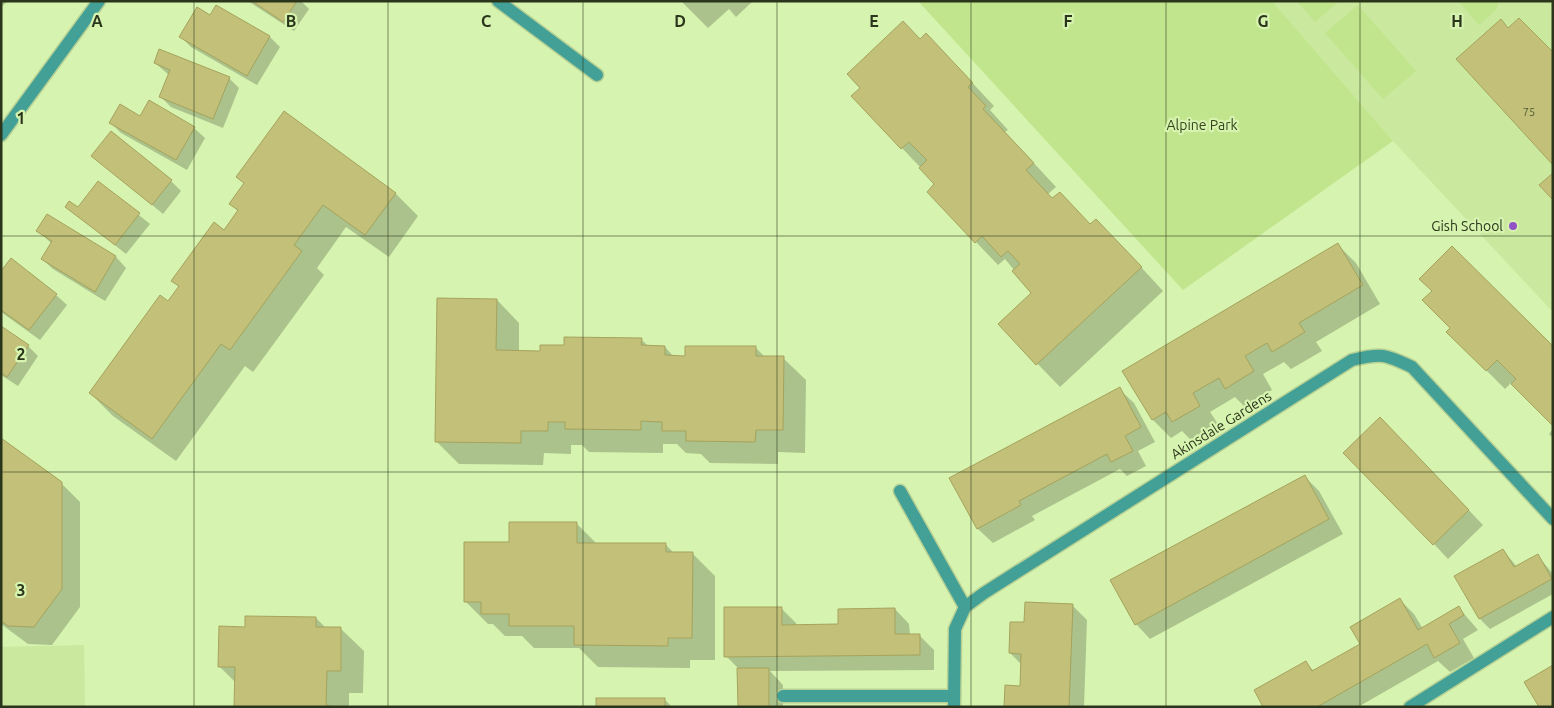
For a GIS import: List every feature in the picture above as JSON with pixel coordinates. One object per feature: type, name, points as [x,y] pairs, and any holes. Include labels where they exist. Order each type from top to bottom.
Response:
[{"type":"street","points":[[1,135],[99,1]]},
{"type":"street","points":[[498,1],[597,75]]},
{"type":"street","name":"Akinsdale Gardens","points":[[965,607],[984,593],[1352,360],[1376,354],[1392,357],[1412,367],[1553,519]]},
{"type":"street","points":[[783,696],[954,701],[955,629],[965,607],[900,491]]},
{"type":"street","points":[[1410,707],[1553,617]]},
{"type":"shaded area","name":"Gish School","points":[[1272,1],[1553,1],[1553,312],[1393,141]]},
{"type":"shaded area","points":[[84,645],[85,707],[1,707],[1,647]]},
{"type":"green space","name":"Alpine Park","points":[[918,1],[1272,1],[1393,141],[1183,290]]},
{"type":"green space","points":[[1297,1],[1339,1],[1315,22]]},
{"type":"green space","points":[[1458,1],[1499,1],[1496,10],[1479,25]]},
{"type":"green space","points":[[1358,5],[1416,71],[1383,99],[1325,33]]},
{"type":"building","points":[[252,1],[297,1],[283,22]]},
{"type":"building","points":[[216,5],[270,36],[247,76],[179,37],[197,7],[210,15]]},
{"type":"building","points":[[1519,18],[1553,52],[1553,165],[1456,59],[1501,19],[1508,28]]},
{"type":"building","points":[[903,21],[920,39],[926,33],[973,83],[968,87],[986,106],[983,109],[1034,163],[1026,170],[1052,198],[1060,192],[1090,224],[1096,219],[1142,267],[1036,365],[998,324],[1031,293],[1012,271],[1020,264],[1008,251],[1001,257],[982,236],[975,243],[927,192],[934,184],[919,168],[927,160],[909,142],[901,149],[851,96],[860,88],[847,74]]},
{"type":"building","points":[[159,49],[230,77],[213,119],[159,97],[170,70],[154,63]]},
{"type":"building","points":[[149,100],[195,127],[176,160],[109,123],[120,104],[140,116]]},
{"type":"building","points":[[284,111],[396,193],[365,235],[323,205],[294,245],[302,251],[230,350],[221,344],[152,439],[89,393],[160,295],[168,301],[179,286],[171,281],[214,222],[224,230],[238,210],[229,204],[244,183],[236,177]]},
{"type":"building","points":[[111,131],[172,180],[152,205],[91,156]]},
{"type":"building","points":[[1553,173],[1553,200],[1539,185]]},
{"type":"building","points":[[98,181],[140,213],[115,245],[65,207],[69,201],[78,207]]},
{"type":"building","points":[[47,214],[116,256],[95,292],[41,259],[52,241],[36,231]]},
{"type":"building","points":[[1338,243],[1363,285],[1299,323],[1305,332],[1272,352],[1267,343],[1245,356],[1254,371],[1225,389],[1219,378],[1193,393],[1200,406],[1172,422],[1166,412],[1152,420],[1122,371]]},
{"type":"building","points":[[1452,246],[1553,346],[1553,426],[1511,384],[1516,379],[1497,360],[1486,371],[1446,332],[1450,328],[1422,300],[1432,291],[1419,279]]},
{"type":"building","points":[[11,258],[57,294],[29,330],[1,310],[1,271]]},
{"type":"building","points":[[437,298],[497,299],[496,350],[540,351],[540,345],[564,345],[564,337],[642,338],[641,345],[665,346],[665,355],[685,356],[685,346],[756,346],[756,356],[784,356],[783,430],[756,430],[755,442],[686,441],[686,431],[662,431],[662,422],[641,421],[641,430],[565,429],[565,422],[548,422],[548,431],[521,431],[521,443],[435,442]]},
{"type":"building","points":[[1,326],[29,345],[7,377],[1,373]]},
{"type":"building","points":[[1120,387],[1141,427],[1125,436],[1133,451],[1111,462],[1107,454],[1019,501],[1021,505],[977,529],[949,478]]},
{"type":"building","points":[[1380,417],[1469,510],[1433,545],[1343,453]]},
{"type":"building","points":[[1,438],[62,482],[62,589],[34,627],[8,626],[1,621]]},
{"type":"building","points":[[1305,475],[1329,519],[1135,625],[1110,580]]},
{"type":"building","points":[[509,522],[577,522],[577,543],[666,543],[666,552],[693,552],[692,638],[668,638],[668,646],[574,645],[574,626],[509,626],[509,614],[481,614],[481,602],[464,602],[464,542],[509,542]]},
{"type":"building","points":[[1503,549],[1514,567],[1538,554],[1552,579],[1479,619],[1454,576]]},
{"type":"building","points":[[1400,598],[1418,630],[1459,606],[1464,615],[1449,624],[1460,643],[1434,658],[1427,644],[1317,707],[1263,707],[1254,690],[1306,661],[1312,671],[1360,644],[1350,627]]},
{"type":"building","points":[[1025,602],[1073,604],[1069,707],[1004,707],[1005,685],[1020,686],[1021,654],[1009,653],[1010,622],[1024,622]]},
{"type":"building","points":[[724,607],[782,607],[782,625],[838,624],[838,609],[895,608],[895,634],[920,634],[920,655],[724,657]]},
{"type":"building","points":[[245,616],[316,617],[316,627],[341,627],[341,671],[327,671],[326,705],[334,707],[234,707],[235,667],[218,667],[219,626],[245,627]]},
{"type":"building","points":[[1553,665],[1553,707],[1539,707],[1524,682]]},
{"type":"building","points":[[737,668],[769,668],[769,707],[738,707]]},
{"type":"building","points":[[596,698],[665,698],[665,707],[596,707]]},
{"type":"place","name":"Gish School","points":[[1513,226]]}]
